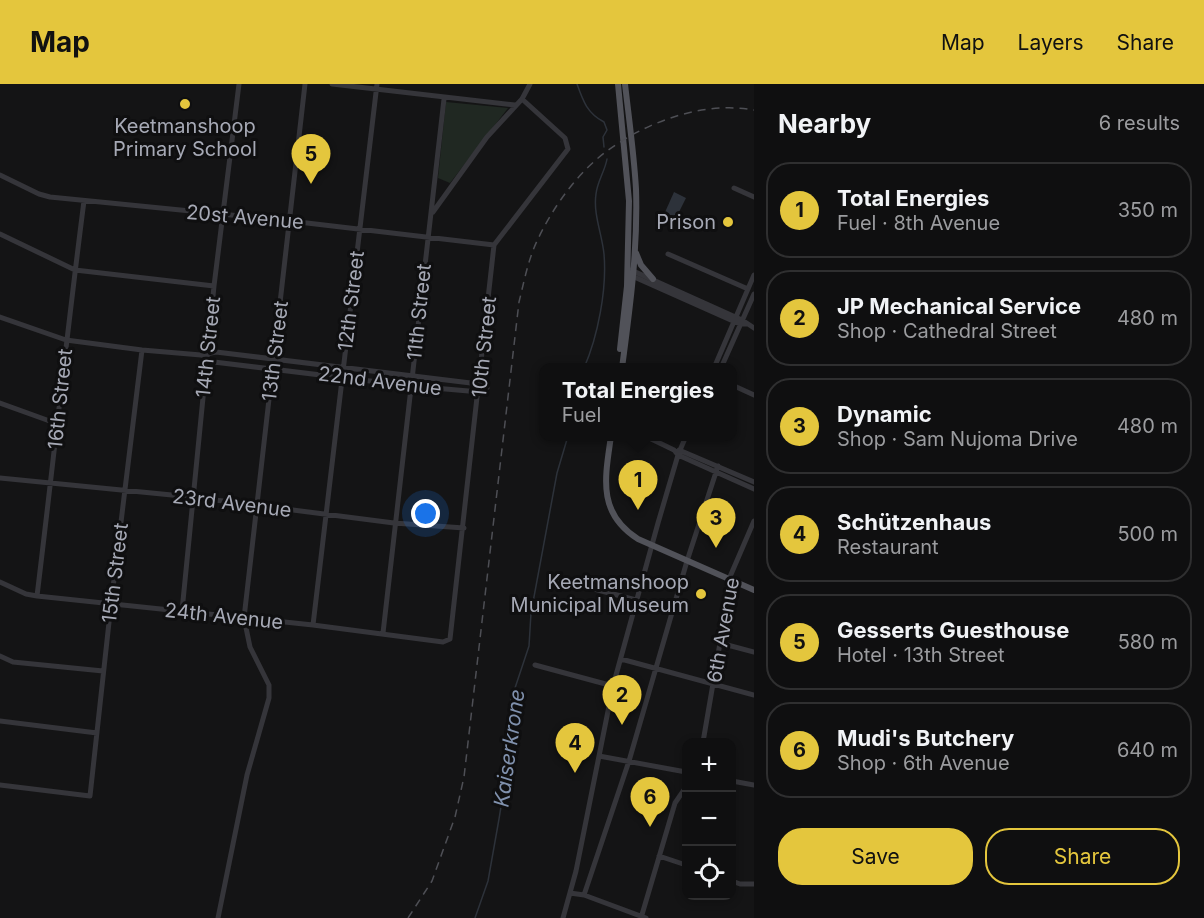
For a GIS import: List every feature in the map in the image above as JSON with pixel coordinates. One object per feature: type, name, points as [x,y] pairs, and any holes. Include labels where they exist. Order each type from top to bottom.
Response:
[{"type":"main road","points":[[618,84],[629,201],[630,272],[621,363]]},
{"type":"main road","points":[[625,84],[636,189],[635,250],[630,272]]},
{"type":"main road","points":[[635,250],[640,265],[653,279]]},
{"type":"main road","points":[[610,441],[605,488],[610,507],[626,530],[652,545],[754,590]]},
{"type":"street","name":"14th Street","points":[[182,611],[205,356],[239,84]]},
{"type":"street","name":"13th Street","points":[[218,918],[247,776],[269,698],[269,685],[250,647],[244,618],[305,84]]},
{"type":"street","points":[[332,84],[377,86],[444,99],[515,105]]},
{"type":"street","points":[[432,214],[491,132],[522,99],[530,84]]},
{"type":"street","name":"12th Street","points":[[313,625],[377,86]]},
{"type":"street","name":"11th Street","points":[[383,633],[444,99]]},
{"type":"street","points":[[494,245],[568,149],[565,138],[522,99]]},
{"type":"street","name":"20st Avenue","points":[[0,175],[39,194],[84,201],[290,221],[494,245]]},
{"type":"street","points":[[434,188],[447,192]]},
{"type":"street","points":[[734,188],[754,197]]},
{"type":"street","name":"16th Street","points":[[37,596],[84,201]]},
{"type":"street","points":[[0,234],[75,270],[214,286]]},
{"type":"street","name":"10th Street","points":[[450,639],[494,245]]},
{"type":"street","points":[[669,254],[748,289]]},
{"type":"street","points":[[630,272],[653,279],[734,319]]},
{"type":"street","points":[[630,272],[754,328]]},
{"type":"street","points":[[716,363],[754,275]]},
{"type":"street","points":[[723,363],[754,294]]},
{"type":"street","name":"22nd Avenue","points":[[0,317],[66,340],[205,356],[273,368],[479,393]]},
{"type":"street","name":"15th Street","points":[[0,785],[90,796],[142,350]]},
{"type":"street","name":"22nd Avenue","points":[[205,356],[216,352],[479,384]]},
{"type":"street","points":[[737,387],[754,395]]},
{"type":"street","points":[[0,403],[58,424]]},
{"type":"street","points":[[655,441],[717,469],[754,482]]},
{"type":"street","points":[[563,918],[613,686],[678,452],[684,441]]},
{"type":"street","points":[[717,469],[754,489]]},
{"type":"street","points":[[584,896],[628,761],[687,561],[717,469]]},
{"type":"street","name":"23rd Avenue","points":[[0,478],[192,497],[394,523],[464,528]]},
{"type":"street","name":"6th Avenue","points":[[704,738],[729,579],[754,521]]},
{"type":"street","points":[[556,579],[636,600]]},
{"type":"street","name":"24th Avenue","points":[[0,582],[26,594],[37,596],[313,625],[443,642],[450,639]]},
{"type":"street","points":[[720,643],[754,652]]},
{"type":"street","points":[[0,656],[13,662],[103,671]]},
{"type":"street","points":[[621,659],[754,695]]},
{"type":"street","points":[[535,665],[613,686]]},
{"type":"street","points":[[0,721],[97,733]]},
{"type":"street","points":[[599,756],[682,771]]},
{"type":"street","points":[[736,782],[754,785]]},
{"type":"street","points":[[570,893],[643,918],[675,803],[683,792]]},
{"type":"street","points":[[659,856],[682,863]]},
{"type":"street","points":[[736,882],[754,884]]},
{"type":"shaded area","points":[[446,102],[508,108],[450,183],[438,178]]},
{"type":"shaded area","points":[[674,192],[686,198],[673,224],[662,219]]},
{"type":"waterway","name":"Kaiserkrone","points":[[577,84],[590,111],[604,122],[607,130],[603,137],[604,147]]},
{"type":"waterway","name":"Kaiserkrone","points":[[586,363],[603,297],[604,254],[595,202],[607,159]]},
{"type":"waterway","name":"Kaiserkrone","points":[[475,918],[488,881],[504,788],[503,763],[509,735],[511,700],[529,646],[531,613],[557,473],[567,441]]},
{"type":"railway","points":[[408,918],[432,881],[455,817],[464,777],[519,302],[534,248],[550,216],[576,180],[596,160],[623,140],[658,122],[696,111],[716,108],[754,110]]},
{"type":"place","name":"Keetmanshoop Primary School","points":[[185,104]]},
{"type":"place","name":"Gesserts Guesthouse","points":[[311,184]]},
{"type":"place","name":"Prison","points":[[728,222]]},
{"type":"place","name":"Total Energies","points":[[638,510]]},
{"type":"place","name":"Dynamic","points":[[716,548]]},
{"type":"place","name":"Keetmanshoop Municipal Museum","points":[[701,594]]},
{"type":"place","name":"JP Mechanical Service","points":[[622,725]]},
{"type":"place","name":"Schützenhaus","points":[[575,773]]},
{"type":"place","name":"Mudi's Butchery","points":[[650,827]]}]
